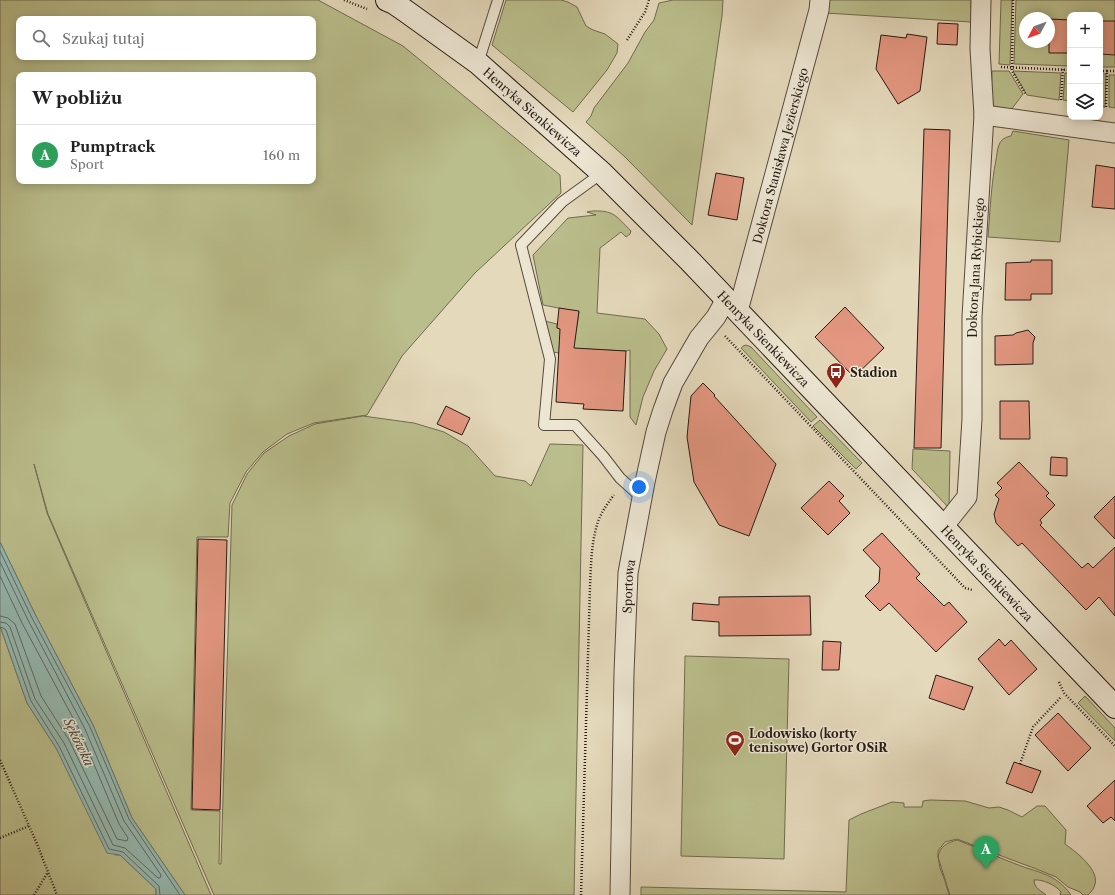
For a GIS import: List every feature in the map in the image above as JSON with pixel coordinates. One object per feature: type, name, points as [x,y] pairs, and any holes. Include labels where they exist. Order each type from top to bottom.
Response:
[{"type":"main road","name":"Henryka Sienkiewicza","points":[[387,0],[394,3],[478,63],[602,173],[684,255],[1115,707]]},
{"type":"street","name":"Doktora Stanisława Jezierskiego","points":[[732,305],[819,10],[820,0]]},
{"type":"street","name":"Doktora Jana Rybickiego","points":[[943,527],[967,497],[972,419],[972,317],[984,115],[980,49],[981,0]]},
{"type":"street","points":[[984,115],[1115,133]]},
{"type":"street","name":"Sportowa","points":[[620,895],[624,673],[628,573],[642,498],[656,432],[673,383],[695,344],[716,317],[732,305]]},
{"type":"lane","points":[[478,63],[498,0]]},
{"type":"lane","points":[[602,173],[562,202],[521,245],[550,359],[544,425],[575,425],[603,456],[620,478],[642,498]]},
{"type":"path","points":[[627,40],[645,12],[649,0]]},
{"type":"path","points":[[1013,0],[1012,71],[1026,95]]},
{"type":"path","points":[[981,67],[1067,70]]},
{"type":"path","points":[[1061,100],[1063,69]]},
{"type":"path","points":[[1103,71],[1115,71]]},
{"type":"path","points":[[1106,107],[1107,71]]},
{"type":"path","points":[[724,336],[965,588],[979,593]]},
{"type":"path","points":[[581,895],[592,550],[597,524],[607,504],[624,481]]},
{"type":"path","points":[[1058,679],[1064,693],[1115,746]]},
{"type":"path","points":[[1020,764],[1032,727],[1060,697]]},
{"type":"path","points":[[0,760],[57,895]]},
{"type":"path","points":[[0,838],[29,826]]},
{"type":"path","points":[[34,895],[48,872]]},
{"type":"green space","points":[[0,0],[318,0],[403,46],[560,175],[561,193],[475,273],[402,356],[367,415],[314,423],[287,434],[263,452],[246,472],[230,503],[228,537],[197,537],[191,810],[220,811],[219,864],[221,864],[232,505],[247,474],[264,453],[289,436],[315,424],[363,416],[414,423],[444,432],[468,446],[495,476],[525,481],[531,486],[550,444],[583,445],[574,895],[214,895],[48,514],[34,464],[47,513],[211,895],[185,895],[132,818],[93,725],[36,616],[0,542]]},
{"type":"green space","points":[[506,0],[561,0],[568,2],[577,7],[586,26],[605,34],[618,44],[617,53],[607,70],[573,112],[492,45]]},
{"type":"green space","points":[[673,0],[723,0],[692,225],[625,157],[586,122],[591,116],[594,108],[628,63],[645,32],[654,20],[659,3]]},
{"type":"green space","points":[[827,0],[971,0],[971,22],[825,13]]},
{"type":"green space","points":[[1001,0],[1012,0],[1010,65],[999,64]]},
{"type":"green space","points":[[1016,0],[1115,0],[1115,67],[1103,67],[1103,12],[1067,12],[1067,66],[1014,64]]},
{"type":"green space","points":[[992,71],[1009,71],[1023,94],[1011,110],[991,106]]},
{"type":"green space","points":[[1013,71],[1061,73],[1059,100],[1027,95]]},
{"type":"green space","points":[[1065,73],[1067,73],[1067,101],[1063,100]]},
{"type":"green space","points":[[1103,74],[1106,74],[1105,107],[1103,107]]},
{"type":"green space","points":[[1109,75],[1115,75],[1115,108],[1109,107]]},
{"type":"green space","points":[[1013,131],[1069,140],[1060,242],[988,237],[994,169],[998,148],[1001,141],[1011,136]]},
{"type":"green space","points":[[587,212],[605,212],[614,215],[631,231],[626,237],[621,232],[600,248],[597,313],[645,319],[659,334],[667,349],[654,371],[643,397],[636,425],[630,417],[630,350],[586,349],[585,355],[553,352],[545,321],[557,324],[557,328],[576,331],[579,312],[543,305],[533,255],[568,218],[596,215]]},
{"type":"green space","points":[[746,345],[751,347],[817,417],[811,422],[741,348]]},
{"type":"green space","points":[[820,420],[862,463],[856,469],[813,426]]},
{"type":"green space","points":[[913,449],[950,451],[949,508],[912,469]]},
{"type":"green space","points":[[0,626],[27,703],[56,748],[115,855],[120,855],[156,889],[156,895],[0,895]]},
{"type":"green space","name":"Lodowisko (korty tenisowe) Gortor OSiR","points":[[685,656],[789,659],[784,859],[681,856]]},
{"type":"green space","points":[[1085,696],[1115,728],[1115,741],[1078,703]]},
{"type":"green space","points":[[923,801],[965,801],[989,808],[999,807],[1022,817],[1037,806],[1045,806],[1066,830],[1065,844],[1087,862],[1091,868],[1096,881],[1094,888],[1088,895],[1083,895],[1080,892],[1068,887],[1056,877],[957,839],[945,842],[938,851],[940,868],[949,895],[641,895],[641,887],[846,892],[849,820],[892,802],[904,803],[904,807],[922,807]]},
{"type":"green space","points":[[957,840],[1013,863],[1048,875],[1060,883],[1071,895],[1060,895],[1061,892],[1056,887],[1045,882],[1034,880],[1034,883],[1038,889],[1046,895],[950,895],[938,857],[940,850],[944,846]]},
{"type":"water","name":"Sękówka","points":[[0,542],[36,616],[93,725],[132,818],[185,895],[156,895],[156,889],[120,855],[107,853],[56,748],[27,703],[0,626]]},
{"type":"building","points":[[1055,19],[1067,20],[1067,53],[1049,53],[1049,48],[1055,48]]},
{"type":"building","points":[[1103,21],[1115,21],[1115,55],[1103,54]]},
{"type":"building","points":[[938,23],[958,24],[957,45],[937,44]]},
{"type":"building","points":[[907,34],[927,37],[920,91],[898,104],[876,69],[881,35],[906,38]]},
{"type":"building","points":[[924,129],[950,130],[941,448],[914,448]]},
{"type":"building","points":[[1096,165],[1115,168],[1115,209],[1092,207]]},
{"type":"building","points":[[716,173],[744,178],[737,220],[708,215]]},
{"type":"building","points":[[1031,260],[1052,260],[1052,294],[1031,294],[1031,300],[1005,300],[1006,263],[1031,262]]},
{"type":"building","points":[[845,307],[884,348],[854,377],[815,337]]},
{"type":"building","points":[[559,308],[579,311],[574,348],[626,351],[623,411],[583,409],[584,404],[556,402],[560,329],[557,328]]},
{"type":"building","points":[[1028,330],[1035,337],[1033,343],[1033,364],[995,365],[995,336],[1013,335]]},
{"type":"building","points":[[703,383],[776,464],[749,536],[719,525],[694,482],[687,437],[691,396]]},
{"type":"building","points":[[1000,401],[1029,401],[1030,439],[1000,439]]},
{"type":"building","points":[[446,406],[470,418],[462,435],[437,424]]},
{"type":"building","points":[[1051,457],[1067,458],[1067,476],[1050,475]]},
{"type":"building","points":[[1019,462],[1049,493],[1046,496],[1055,505],[1040,520],[1042,523],[1040,525],[1082,568],[1088,563],[1093,568],[1115,547],[1115,616],[1099,597],[1086,610],[1022,543],[1018,546],[996,523],[994,514],[999,499],[995,495],[1002,488],[997,483]]},
{"type":"building","points":[[829,481],[844,496],[839,501],[850,513],[828,535],[801,508]]},
{"type":"building","points":[[1115,496],[1115,539],[1094,517]]},
{"type":"building","points":[[882,533],[920,574],[916,578],[944,606],[949,602],[967,622],[936,652],[889,603],[880,611],[865,596],[879,582],[880,568],[863,550]]},
{"type":"building","points":[[198,539],[227,540],[220,810],[192,809]]},
{"type":"building","points":[[810,596],[811,635],[719,636],[719,622],[692,620],[693,603],[719,605],[719,597]]},
{"type":"building","points":[[999,639],[1005,646],[1011,640],[1037,669],[1009,695],[978,659]]},
{"type":"building","points":[[823,641],[841,642],[839,670],[822,670]]},
{"type":"building","points":[[936,675],[973,687],[964,710],[929,698]]},
{"type":"building","points":[[1058,713],[1091,748],[1068,771],[1035,735]]},
{"type":"building","points":[[1014,762],[1041,771],[1032,793],[1006,783]]},
{"type":"building","points":[[1115,780],[1115,821],[1111,817],[1103,823],[1087,806]]},
{"type":"place","name":"Stadion","points":[[836,389]]},
{"type":"place","name":"Lodowisko (korty tenisowe) Gortor OSiR","points":[[735,757]]},
{"type":"place","name":"Pumptrack","points":[[986,869]]}]
